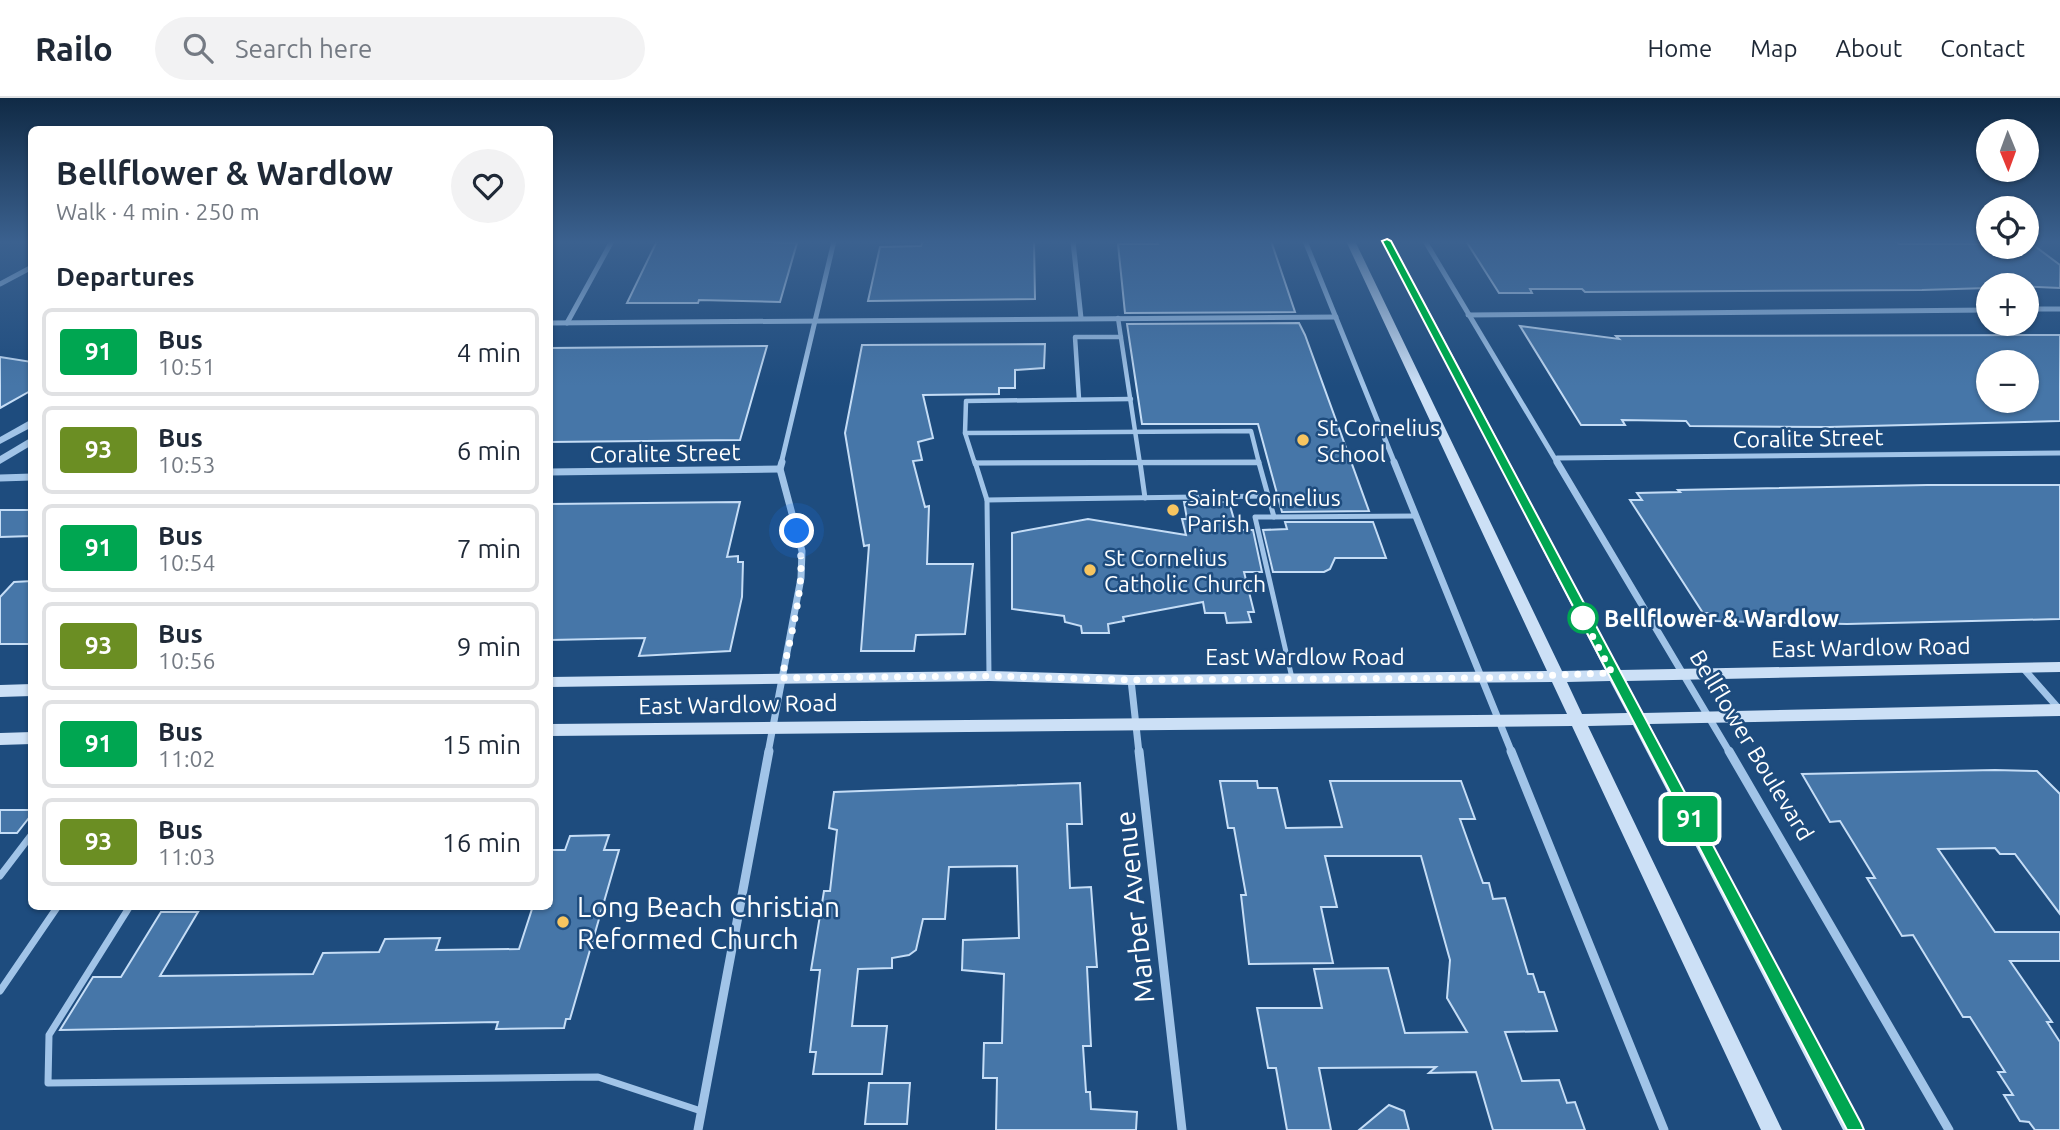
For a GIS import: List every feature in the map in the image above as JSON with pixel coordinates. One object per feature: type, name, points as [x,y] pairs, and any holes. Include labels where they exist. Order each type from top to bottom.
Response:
[{"type":"main road","points":[[1372,289],[1772,1130]]},
{"type":"main road","points":[[1412,289],[1854,1130]]},
{"type":"main road","name":"East Wardlow Road","points":[[553,682],[989,676],[1131,680],[1481,678],[1556,674],[2060,667]]},
{"type":"main road","points":[[0,691],[28,690]]},
{"type":"main road","name":"East Wardlow Road","points":[[553,730],[1137,722],[1579,720],[2060,710]]},
{"type":"main road","points":[[0,739],[28,738]]},
{"type":"street","points":[[567,323],[586,289]]},
{"type":"street","points":[[698,1130],[801,578],[802,551],[780,469],[824,289]]},
{"type":"street","points":[[1078,289],[1081,318]]},
{"type":"street","points":[[1324,289],[1664,1130]]},
{"type":"street","name":"Bellflower Boulevard","points":[[1453,289],[1557,458],[1949,1130]]},
{"type":"street","points":[[2039,309],[2060,309]]},
{"type":"street","points":[[1468,315],[1976,310]]},
{"type":"street","points":[[553,323],[1336,317]]},
{"type":"street","points":[[0,442],[28,424]]},
{"type":"street","points":[[0,461],[28,443]]},
{"type":"street","name":"Coralite Street","points":[[1557,458],[2060,453]]},
{"type":"street","name":"Coralite Street","points":[[553,472],[780,469]]},
{"type":"street","points":[[0,478],[28,477]]},
{"type":"street","points":[[2023,667],[2060,710]]},
{"type":"street","name":"Marber Avenue","points":[[1131,680],[1182,1130]]},
{"type":"lane","points":[[1118,318],[1145,498]]},
{"type":"lane","points":[[1079,399],[1075,337],[1121,337]]},
{"type":"lane","points":[[989,676],[987,500],[965,433],[966,401],[1131,398]]},
{"type":"lane","points":[[965,433],[1251,430],[1274,517]]},
{"type":"lane","points":[[976,463],[1259,463]]},
{"type":"lane","points":[[987,500],[1268,496]]},
{"type":"lane","points":[[1292,678],[1255,517],[1416,516]]},
{"type":"lane","points":[[0,876],[28,839]]},
{"type":"lane","points":[[0,991],[55,910]]},
{"type":"lane","points":[[127,910],[49,1035],[48,1083],[598,1077],[701,1111]]},
{"type":"building","points":[[634,289],[784,289],[780,302],[699,300],[698,303],[627,303]]},
{"type":"building","points":[[871,289],[1035,289],[1035,299],[868,301]]},
{"type":"building","points":[[1123,289],[1287,289],[1295,312],[1125,313]]},
{"type":"building","points":[[1497,289],[1530,289],[1532,293],[1499,293]]},
{"type":"building","points":[[1582,289],[1950,289],[1585,292]]},
{"type":"building","name":"St Cornelius School","points":[[1299,323],[1369,511],[1282,512],[1258,424],[1142,424],[1127,324]]},
{"type":"building","points":[[1520,326],[1619,339],[1616,336],[2060,335],[2060,421],[1829,427],[1690,426],[1686,421],[1622,420],[1625,425],[1581,425]]},
{"type":"building","points":[[1045,344],[1044,368],[1015,370],[1015,388],[999,388],[999,394],[923,395],[933,438],[918,442],[922,460],[913,461],[925,507],[929,506],[927,564],[973,564],[965,634],[916,635],[914,651],[861,651],[869,545],[864,546],[845,433],[862,345]]},
{"type":"building","points":[[767,346],[740,440],[553,442],[553,348]]},
{"type":"building","points":[[0,357],[28,361],[28,392],[0,408]]},
{"type":"building","points":[[2060,485],[2060,619],[1847,624],[1715,621],[1710,613],[1703,613],[1630,500],[1642,500],[1637,493],[1680,492],[1678,490]]},
{"type":"building","points":[[740,502],[727,557],[738,556],[738,562],[743,562],[742,597],[730,651],[639,656],[645,638],[553,640],[553,504]]},
{"type":"building","name":"St Cornelius Catholic Church","points":[[1184,502],[1229,502],[1237,530],[1253,530],[1262,572],[1244,572],[1254,612],[1248,612],[1251,622],[1227,623],[1225,613],[1205,613],[1203,602],[1123,617],[1124,621],[1108,624],[1109,633],[1082,633],[1081,626],[1065,622],[1064,616],[1012,609],[1012,533],[1088,519],[1186,535],[1182,519],[1187,519]]},
{"type":"building","points":[[0,510],[28,510],[28,536],[0,537]]},
{"type":"building","points":[[1285,522],[1373,522],[1386,558],[1335,558],[1330,569],[1324,572],[1273,572],[1263,530],[1287,529]]},
{"type":"building","points":[[28,581],[28,644],[0,644],[0,597],[14,582]]},
{"type":"building","points":[[2037,771],[2060,794],[2060,914],[2015,854],[2000,854],[1995,848],[1938,849],[1995,932],[2060,932],[2060,961],[2010,961],[2052,1022],[2047,1022],[2060,1042],[2060,1130],[2035,1130],[2029,1122],[2020,1121],[2004,1095],[2013,1095],[1998,1072],[2005,1072],[1970,1017],[1963,1017],[1913,935],[1902,936],[1867,878],[1875,878],[1840,821],[1830,822],[1802,774]]},
{"type":"building","points":[[1220,781],[1257,781],[1258,788],[1277,788],[1286,828],[1342,827],[1330,781],[1461,781],[1475,819],[1460,819],[1483,883],[1489,883],[1493,899],[1505,898],[1528,974],[1533,974],[1539,992],[1544,992],[1557,1031],[1505,1032],[1522,1081],[1559,1080],[1567,1103],[1575,1102],[1585,1130],[1493,1130],[1476,1072],[1429,1073],[1436,1067],[1319,1068],[1331,1130],[1287,1130],[1276,1068],[1268,1068],[1257,1008],[1322,1008],[1314,969],[1388,968],[1405,1033],[1467,1032],[1447,998],[1450,960],[1421,856],[1325,856],[1337,907],[1321,907],[1333,963],[1249,964],[1241,895],[1246,895],[1234,828],[1228,828]]},
{"type":"building","points":[[1080,783],[1082,824],[1067,824],[1070,888],[1091,887],[1097,967],[1087,967],[1091,1046],[1083,1046],[1086,1092],[1090,1092],[1091,1109],[1137,1112],[1136,1130],[996,1130],[997,1078],[983,1078],[984,1043],[1002,1043],[1004,974],[962,970],[963,940],[1019,938],[1017,866],[949,867],[945,919],[923,919],[916,950],[909,955],[892,958],[892,968],[858,969],[852,1026],[887,1026],[882,1074],[813,1074],[816,1052],[810,1052],[820,970],[811,970],[824,891],[830,891],[837,830],[829,828],[834,792]]},
{"type":"building","points":[[0,810],[28,810],[28,819],[17,833],[0,833]]},
{"type":"building","name":"Long Beach Christian Reformed Church","points":[[609,835],[604,850],[619,850],[570,1019],[566,1019],[564,1028],[496,1029],[498,1022],[60,1030],[93,977],[121,977],[161,912],[198,912],[160,976],[313,974],[323,953],[379,952],[385,939],[440,938],[436,950],[519,949],[532,910],[553,910],[553,850],[565,850],[570,836]]},
{"type":"building","points":[[869,1083],[910,1083],[907,1124],[865,1124]]},
{"type":"building","points":[[1389,1105],[1404,1111],[1409,1130],[1359,1130]]},
{"type":"bus line","name":"91","points":[[1412,289],[1854,1130]]},
{"type":"place","name":"St Cornelius School","points":[[1303,440]]},
{"type":"place","name":"Saint Cornelius Parish","points":[[1173,510]]},
{"type":"place","name":"St Cornelius Catholic Church","points":[[1090,570]]},
{"type":"place","name":"Bellflower & Wardlow","points":[[1583,618]]},
{"type":"place","name":"Long Beach Christian Reformed Church","points":[[563,922]]},
{"type":"route","points":[[797,531],[802,551],[801,578],[782,678],[1481,678],[1612,673],[1583,618]]}]
